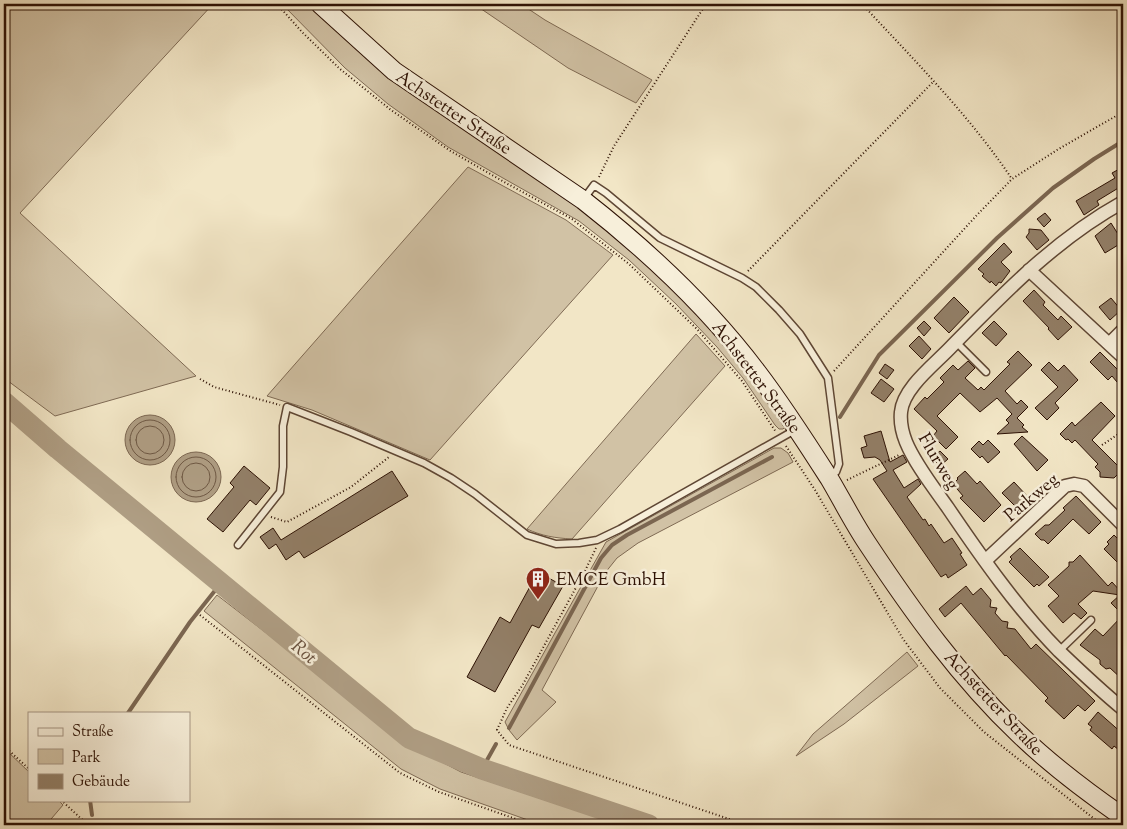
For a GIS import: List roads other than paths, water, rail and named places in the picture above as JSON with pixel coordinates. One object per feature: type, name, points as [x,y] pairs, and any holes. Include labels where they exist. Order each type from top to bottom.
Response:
[{"type":"main road","name":"Achstetter Straße","points":[[320,4],[394,71],[583,200],[641,248],[710,315],[757,372],[797,429],[834,470],[866,541],[931,634],[959,670],[1019,734],[1058,768],[1123,817]]},
{"type":"street","name":"Flurweg","points":[[1123,202],[1077,231],[1029,270],[912,387],[901,409],[903,433],[910,449],[984,561],[1025,613],[1059,651],[1123,709]]},
{"type":"street","points":[[1029,270],[1123,357]]},
{"type":"street","points":[[1109,344],[1123,330]]},
{"type":"street","name":"Parkweg","points":[[984,561],[1065,486],[1074,484],[1084,486],[1123,525]]},
{"type":"lane","points":[[583,200],[594,185],[660,238],[742,278],[756,287],[780,310],[800,334],[828,378],[834,470]]},
{"type":"lane","points":[[956,342],[986,372]]},
{"type":"lane","points":[[238,545],[280,492],[284,467],[282,426],[287,407],[424,463],[451,478],[491,506],[527,535],[556,544],[598,540],[637,521],[797,429]]},
{"type":"lane","points":[[1059,651],[1090,620]]},
{"type":"water","points":[[145,415],[155,415],[168,422],[175,435],[175,445],[168,458],[155,465],[145,465],[136,461],[129,454],[125,445],[125,435],[129,426],[136,419]]},
{"type":"water","points":[[191,452],[201,452],[214,459],[221,472],[221,482],[214,495],[201,502],[191,502],[182,498],[175,491],[171,482],[171,472],[175,463],[182,456]]},
{"type":"waterway","points":[[840,417],[879,355],[997,238],[1053,188],[1123,141]]},
{"type":"waterway","name":"Rot","points":[[4,402],[58,449],[409,738],[482,769],[649,825]]},
{"type":"waterway","points":[[509,728],[601,558],[612,545],[627,535],[772,457]]},
{"type":"waterway","points":[[129,712],[190,622],[221,583]]},
{"type":"waterway","points":[[482,769],[496,744]]},
{"type":"waterway","points":[[90,802],[92,815]]},
{"type":"place","name":"EMCE GmbH","points":[[538,600]]}]
